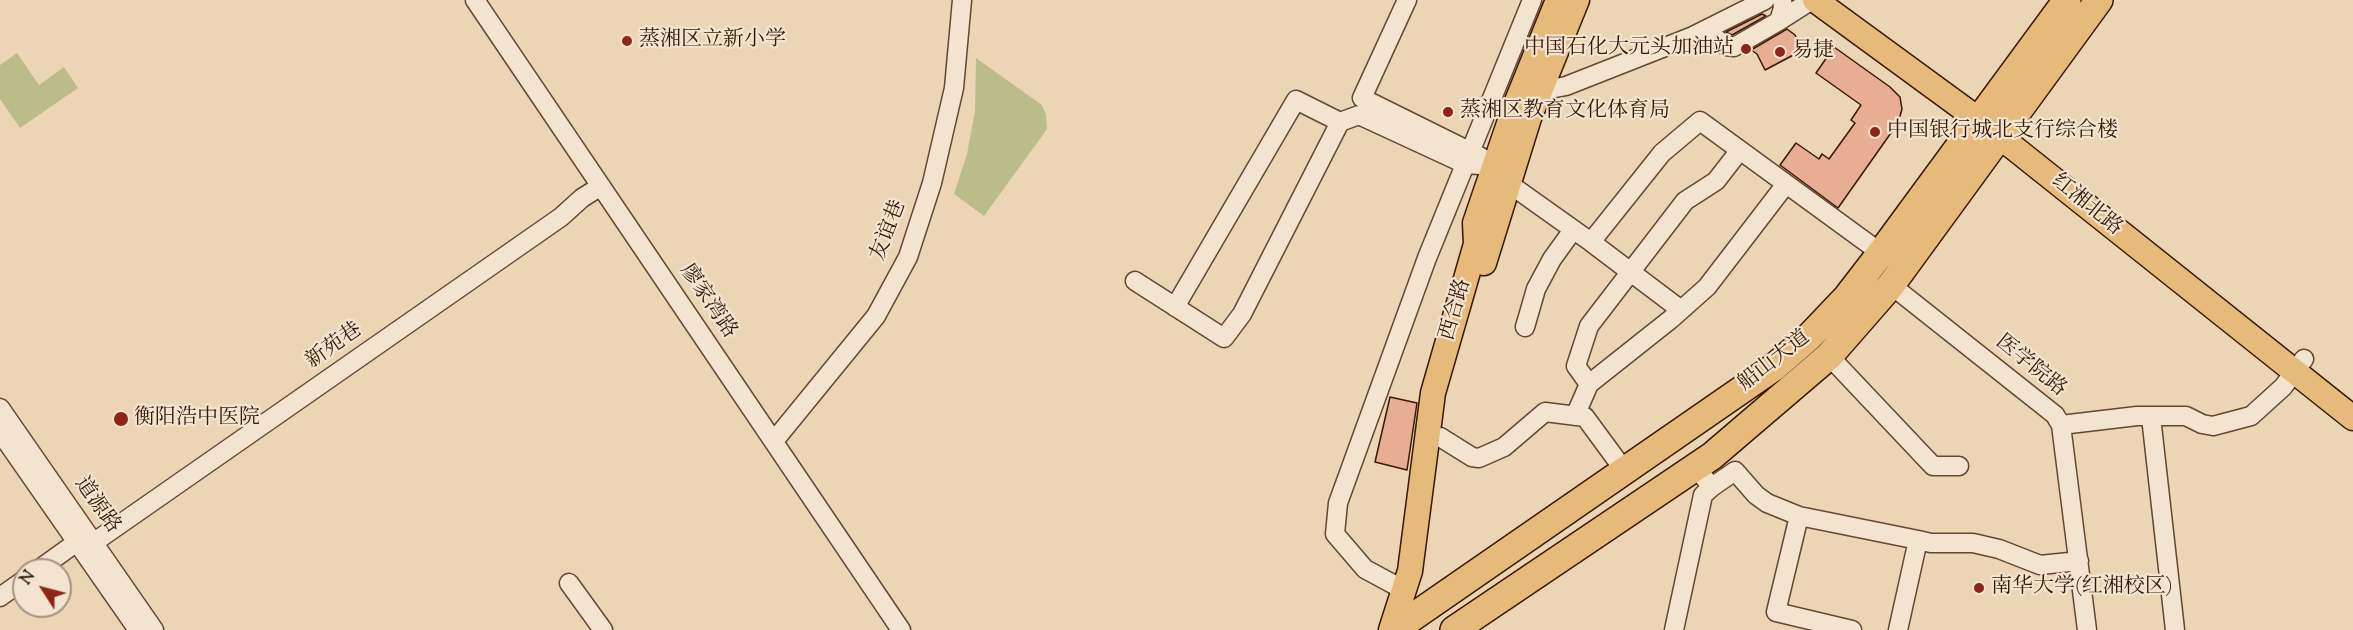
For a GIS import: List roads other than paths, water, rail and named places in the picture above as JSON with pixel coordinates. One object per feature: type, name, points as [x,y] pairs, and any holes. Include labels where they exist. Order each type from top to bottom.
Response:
[{"type":"highway","name":"船山大道","points":[[1454,630],[1704,477],[1775,404],[1829,356],[1891,285],[1994,122],[2067,0]]},
{"type":"highway","name":"船山大道","points":[[1401,627],[1773,368],[1816,329],[1846,297],[1881,253],[2099,0]]},
{"type":"main road","name":"西合路","points":[[1401,627],[1440,437],[1446,396],[1505,173],[1558,0]]},
{"type":"main road","name":"西合路","points":[[1531,89],[1577,0]]},
{"type":"main road","name":"红湘北路","points":[[1814,0],[1994,122]]},
{"type":"main road","name":"红湘北路","points":[[1841,0],[2300,366],[2353,418]]},
{"type":"main road","name":"西合路","points":[[1401,627],[1404,590],[1410,571],[1433,393],[1476,244],[1476,223],[1505,173]]},
{"type":"main road","name":"红湘北路","points":[[2300,366],[2353,398]]},
{"type":"main road","points":[[1464,630],[1486,609]]},
{"type":"street","name":"廖家湾路","points":[[475,0],[901,630]]},
{"type":"street","name":"友谊巷","points":[[774,441],[876,316],[908,257],[932,183],[954,88],[962,0]]},
{"type":"street","points":[[1407,0],[1362,98],[1468,158]]},
{"type":"street","points":[[1404,590],[1365,569],[1335,534],[1338,503],[1427,258],[1532,0]]},
{"type":"street","points":[[1531,89],[1566,86],[1704,30],[1765,0]]},
{"type":"street","points":[[1779,21],[1784,8],[1782,0]]},
{"type":"street","points":[[1704,30],[1726,46],[1734,46],[1814,0]]},
{"type":"street","points":[[1175,307],[1296,100],[1340,122]]},
{"type":"street","points":[[1135,281],[1224,338],[1242,314],[1340,122],[1359,115],[1505,173],[1573,230],[1681,310]]},
{"type":"street","points":[[1591,242],[1662,153],[1701,121],[1881,253]]},
{"type":"street","points":[[1589,384],[1576,366],[1589,326],[1685,201],[1716,181],[1740,150]]},
{"type":"street","points":[[1575,416],[1589,384],[1681,310],[1707,286],[1786,184]]},
{"type":"street","name":"新苑巷","points":[[58,558],[85,542],[561,217],[582,198],[601,186]]},
{"type":"street","points":[[1526,327],[1536,289],[1552,259],[1573,230]]},
{"type":"street","name":"医学院路","points":[[1891,285],[2055,415],[2061,425],[2087,630]]},
{"type":"street","points":[[1829,356],[1933,466],[1959,466]]},
{"type":"street","points":[[2061,425],[2137,416],[2186,416],[2213,426],[2251,416],[2283,387],[2300,366]]},
{"type":"street","name":"道源路","points":[[0,408],[138,630]]},
{"type":"street","points":[[1440,437],[1472,457],[1479,458],[1504,447],[1545,412],[1585,417],[1624,470]]},
{"type":"street","points":[[2151,417],[2175,630]]},
{"type":"street","name":"道源路","points":[[2,437],[154,630]]},
{"type":"street","points":[[1674,630],[1703,495],[1704,477],[1735,471],[1761,499],[1799,516],[1931,543],[1973,543],[1999,549],[2040,565],[2079,561]]},
{"type":"street","points":[[1799,516],[1776,612],[1852,630]]},
{"type":"street","points":[[1898,630],[1918,540]]},
{"type":"street","points":[[569,583],[603,630]]},
{"type":"place","name":"蒸湘区立新小学","points":[[627,41]]},
{"type":"place","name":"中国石化大元头加油站","points":[[1746,49]]},
{"type":"place","name":"易捷","points":[[1780,52]]},
{"type":"place","name":"蒸湘区教育文化体育局","points":[[1448,112]]},
{"type":"place","name":"中国银行城北支行综合楼","points":[[1875,132]]},
{"type":"place","name":"衡阳浩中医院","points":[[121,419]]},
{"type":"place","name":"南华大学(红湘校区)","points":[[1979,588]]}]
